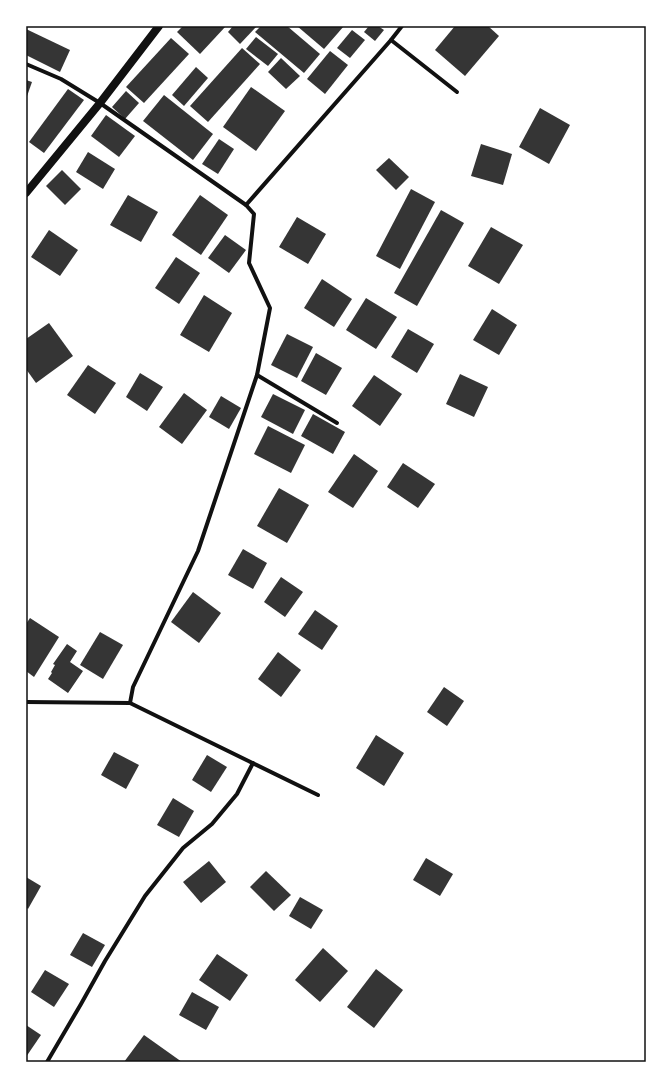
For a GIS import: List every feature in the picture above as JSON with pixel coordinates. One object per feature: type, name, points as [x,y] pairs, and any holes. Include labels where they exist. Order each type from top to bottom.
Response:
[{"type":"main road","points":[[26,193],[100,103],[159,26]]},
{"type":"street","points":[[246,205],[402,26]]},
{"type":"street","points":[[391,40],[457,92]]},
{"type":"street","points":[[26,64],[61,79],[100,103],[246,205],[254,214],[249,263],[270,308],[257,375],[198,551],[133,687],[130,703]]},
{"type":"street","points":[[257,375],[337,423]]},
{"type":"street","points":[[26,702],[130,703],[318,794]]},
{"type":"street","points":[[46,1062],[82,1004],[105,961],[146,896],[183,848],[212,824],[237,794],[253,763]]},
{"type":"building","points":[[183,26],[226,26],[200,54],[177,32]]},
{"type":"building","points":[[233,26],[257,26],[240,44],[228,32]]},
{"type":"building","points":[[261,26],[287,26],[320,54],[304,73],[255,32]]},
{"type":"building","points":[[297,26],[344,26],[324,49]]},
{"type":"building","points":[[369,26],[378,26],[384,30],[375,41],[364,32]]},
{"type":"building","points":[[455,26],[488,26],[499,36],[465,76],[435,50]]},
{"type":"building","points":[[26,29],[70,50],[60,72],[26,55]]},
{"type":"building","points":[[352,30],[365,40],[350,58],[337,48]]},
{"type":"building","points":[[256,37],[278,54],[268,66],[246,49]]},
{"type":"building","points":[[171,38],[189,54],[144,103],[126,87]]},
{"type":"building","points":[[242,48],[260,64],[208,122],[190,106]]},
{"type":"building","points":[[330,51],[348,65],[325,94],[307,79]]},
{"type":"building","points":[[281,58],[300,76],[286,89],[268,72]]},
{"type":"building","points":[[196,67],[208,78],[184,106],[172,95]]},
{"type":"building","points":[[26,80],[32,82],[26,99]]},
{"type":"building","points":[[251,87],[285,111],[256,151],[223,127]]},
{"type":"building","points":[[68,89],[84,100],[44,153],[29,142]]},
{"type":"building","points":[[126,91],[139,103],[125,119],[112,107]]},
{"type":"building","points":[[164,95],[213,134],[193,160],[143,121]]},
{"type":"building","points":[[540,108],[570,125],[549,164],[519,147]]},
{"type":"building","points":[[106,115],[135,136],[119,157],[91,136]]},
{"type":"building","points":[[219,139],[234,149],[218,174],[202,164]]},
{"type":"building","points":[[481,144],[512,154],[503,185],[471,176]]},
{"type":"building","points":[[88,152],[115,169],[103,189],[76,172]]},
{"type":"building","points":[[389,158],[409,177],[396,190],[376,170]]},
{"type":"building","points":[[62,170],[81,189],[65,205],[46,186]]},
{"type":"building","points":[[411,189],[435,202],[400,269],[376,256]]},
{"type":"building","points":[[128,195],[158,212],[141,242],[110,225]]},
{"type":"building","points":[[200,195],[228,215],[201,255],[172,235]]},
{"type":"building","points":[[441,210],[464,223],[417,306],[394,293]]},
{"type":"building","points":[[297,217],[326,234],[308,264],[279,247]]},
{"type":"building","points":[[491,227],[523,245],[499,284],[468,266]]},
{"type":"building","points":[[49,230],[78,250],[60,276],[31,257]]},
{"type":"building","points":[[225,235],[246,250],[229,273],[208,258]]},
{"type":"building","points":[[176,257],[200,273],[179,304],[155,288]]},
{"type":"building","points":[[322,279],[352,299],[334,327],[304,308]]},
{"type":"building","points":[[204,295],[232,313],[209,352],[180,335]]},
{"type":"building","points":[[366,298],[397,317],[376,349],[346,330]]},
{"type":"building","points":[[492,309],[517,325],[499,355],[473,340]]},
{"type":"building","points":[[49,323],[73,356],[36,383],[26,369],[26,339]]},
{"type":"building","points":[[408,329],[434,344],[417,373],[391,357]]},
{"type":"building","points":[[287,334],[313,347],[297,378],[271,365]]},
{"type":"building","points":[[316,353],[342,368],[326,395],[301,381]]},
{"type":"building","points":[[88,365],[116,383],[95,414],[67,395]]},
{"type":"building","points":[[140,373],[163,387],[147,411],[126,397]]},
{"type":"building","points":[[460,374],[488,387],[474,417],[446,404]]},
{"type":"building","points":[[374,375],[402,394],[380,426],[352,406]]},
{"type":"building","points":[[184,393],[207,410],[182,444],[159,427]]},
{"type":"building","points":[[273,394],[305,410],[293,434],[261,417]]},
{"type":"building","points":[[221,396],[241,408],[229,429],[209,417]]},
{"type":"building","points":[[313,414],[345,432],[333,454],[301,436]]},
{"type":"building","points":[[268,426],[305,445],[291,473],[254,454]]},
{"type":"building","points":[[354,454],[378,471],[353,508],[328,492]]},
{"type":"building","points":[[403,463],[435,484],[418,508],[387,487]]},
{"type":"building","points":[[279,488],[309,505],[287,543],[257,526]]},
{"type":"building","points":[[243,549],[267,563],[253,589],[228,575]]},
{"type":"building","points":[[281,577],[303,592],[285,617],[264,602]]},
{"type":"building","points":[[193,592],[221,613],[199,643],[171,622]]},
{"type":"building","points":[[315,610],[338,626],[322,650],[298,634]]},
{"type":"building","points":[[30,618],[59,637],[34,677],[26,671],[26,624]]},
{"type":"building","points":[[100,632],[123,645],[103,679],[80,665]]},
{"type":"building","points":[[67,644],[77,651],[70,662],[83,671],[68,693],[48,679],[55,665],[53,664]]},
{"type":"building","points":[[278,652],[301,670],[281,697],[258,679]]},
{"type":"building","points":[[444,687],[464,701],[447,726],[427,712]]},
{"type":"building","points":[[376,735],[404,753],[384,786],[356,768]]},
{"type":"building","points":[[114,752],[139,765],[126,789],[101,775]]},
{"type":"building","points":[[207,755],[227,767],[211,792],[192,780]]},
{"type":"building","points":[[173,798],[194,811],[179,837],[157,825]]},
{"type":"building","points":[[426,858],[453,874],[440,896],[413,880]]},
{"type":"building","points":[[209,861],[226,882],[201,903],[183,882]]},
{"type":"building","points":[[266,871],[291,895],[274,911],[250,887]]},
{"type":"building","points":[[26,877],[41,886],[28,909],[26,907]]},
{"type":"building","points":[[300,897],[323,910],[311,929],[289,916]]},
{"type":"building","points":[[83,933],[105,945],[92,967],[70,955]]},
{"type":"building","points":[[323,948],[348,971],[320,1002],[295,980]]},
{"type":"building","points":[[217,954],[248,975],[230,1001],[199,980]]},
{"type":"building","points":[[376,969],[403,990],[374,1028],[347,1007]]},
{"type":"building","points":[[45,970],[69,984],[54,1007],[31,992]]},
{"type":"building","points":[[192,992],[219,1007],[206,1030],[179,1015]]},
{"type":"building","points":[[26,1025],[41,1035],[26,1057]]},
{"type":"building","points":[[144,1035],[182,1062],[124,1062]]}]
